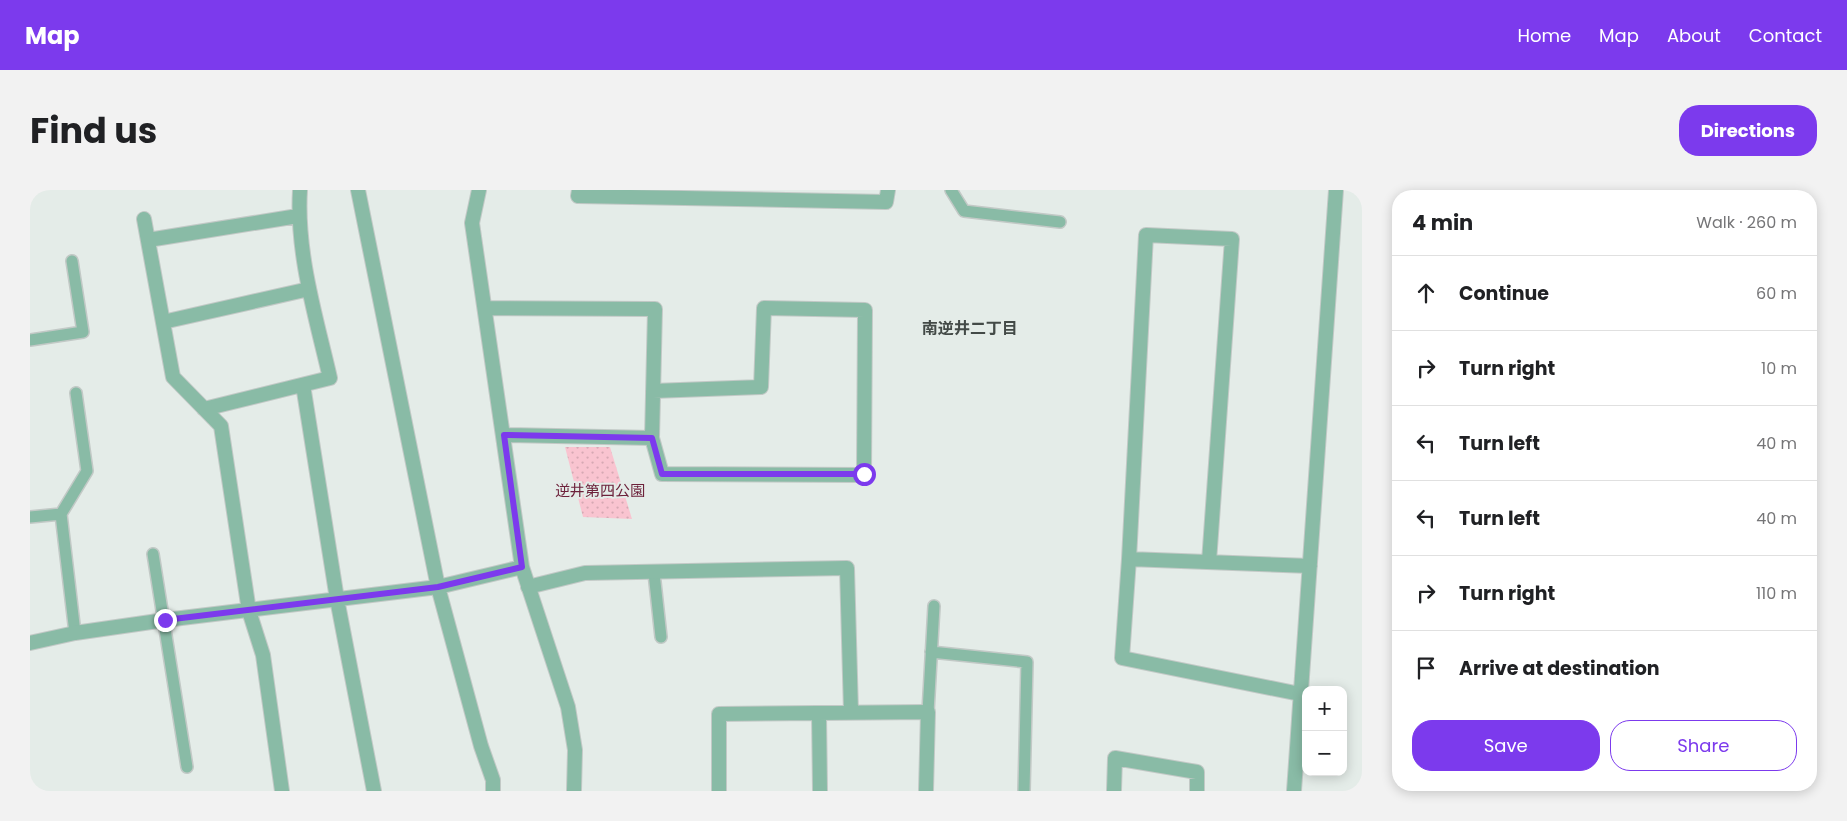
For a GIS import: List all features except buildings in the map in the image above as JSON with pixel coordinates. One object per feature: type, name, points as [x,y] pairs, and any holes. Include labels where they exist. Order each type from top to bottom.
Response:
[{"type":"street","points":[[204,409],[330,378],[309,289],[298,216],[300,190]]},
{"type":"street","points":[[358,190],[438,587],[481,746],[494,780],[493,791]]},
{"type":"street","points":[[478,190],[472,223],[522,567],[568,707],[575,750],[574,791]]},
{"type":"street","points":[[579,190],[578,196],[886,202],[888,190]]},
{"type":"street","points":[[1294,791],[1336,190]]},
{"type":"street","points":[[148,240],[298,216]]},
{"type":"street","points":[[144,219],[173,377],[221,426],[249,611],[264,655],[282,791]]},
{"type":"street","points":[[1209,562],[1232,239],[1146,235],[1122,658],[1300,694]]},
{"type":"street","points":[[163,322],[309,289]]},
{"type":"street","points":[[485,308],[655,309],[653,391],[652,438],[662,474],[864,474],[865,310],[764,308],[761,387],[653,391]]},
{"type":"street","points":[[303,385],[337,599],[374,791]]},
{"type":"street","points":[[504,435],[652,438]]},
{"type":"street","points":[[1129,559],[1310,566]]},
{"type":"street","points":[[30,643],[75,633],[165,620],[438,587],[522,567]]},
{"type":"street","points":[[528,587],[585,573],[847,568],[851,712]]},
{"type":"street","points":[[719,791],[719,714],[928,712],[926,791]]},
{"type":"street","points":[[819,713],[820,791]]},
{"type":"street","points":[[1114,791],[1115,758],[1197,772],[1197,791]]},
{"type":"lane","points":[[951,190],[964,211],[1060,222]]},
{"type":"lane","points":[[30,340],[83,332],[72,261]]},
{"type":"lane","points":[[75,633],[61,514],[87,472],[76,393]]},
{"type":"lane","points":[[30,517],[61,514]]},
{"type":"lane","points":[[153,554],[165,620],[186,766]]},
{"type":"lane","points":[[654,573],[661,637]]},
{"type":"lane","points":[[928,712],[934,606]]},
{"type":"lane","points":[[932,652],[1027,662],[1024,791]]},
{"type":"green space","name":"逆井第四公園","points":[[565,447],[610,447],[632,519],[583,517]]},
{"type":"district","name":"南逆井二丁目","points":[[970,328]]},
{"type":"route","points":[[165,620],[438,587],[522,567],[504,435],[652,438],[662,474],[864,474]]}]
